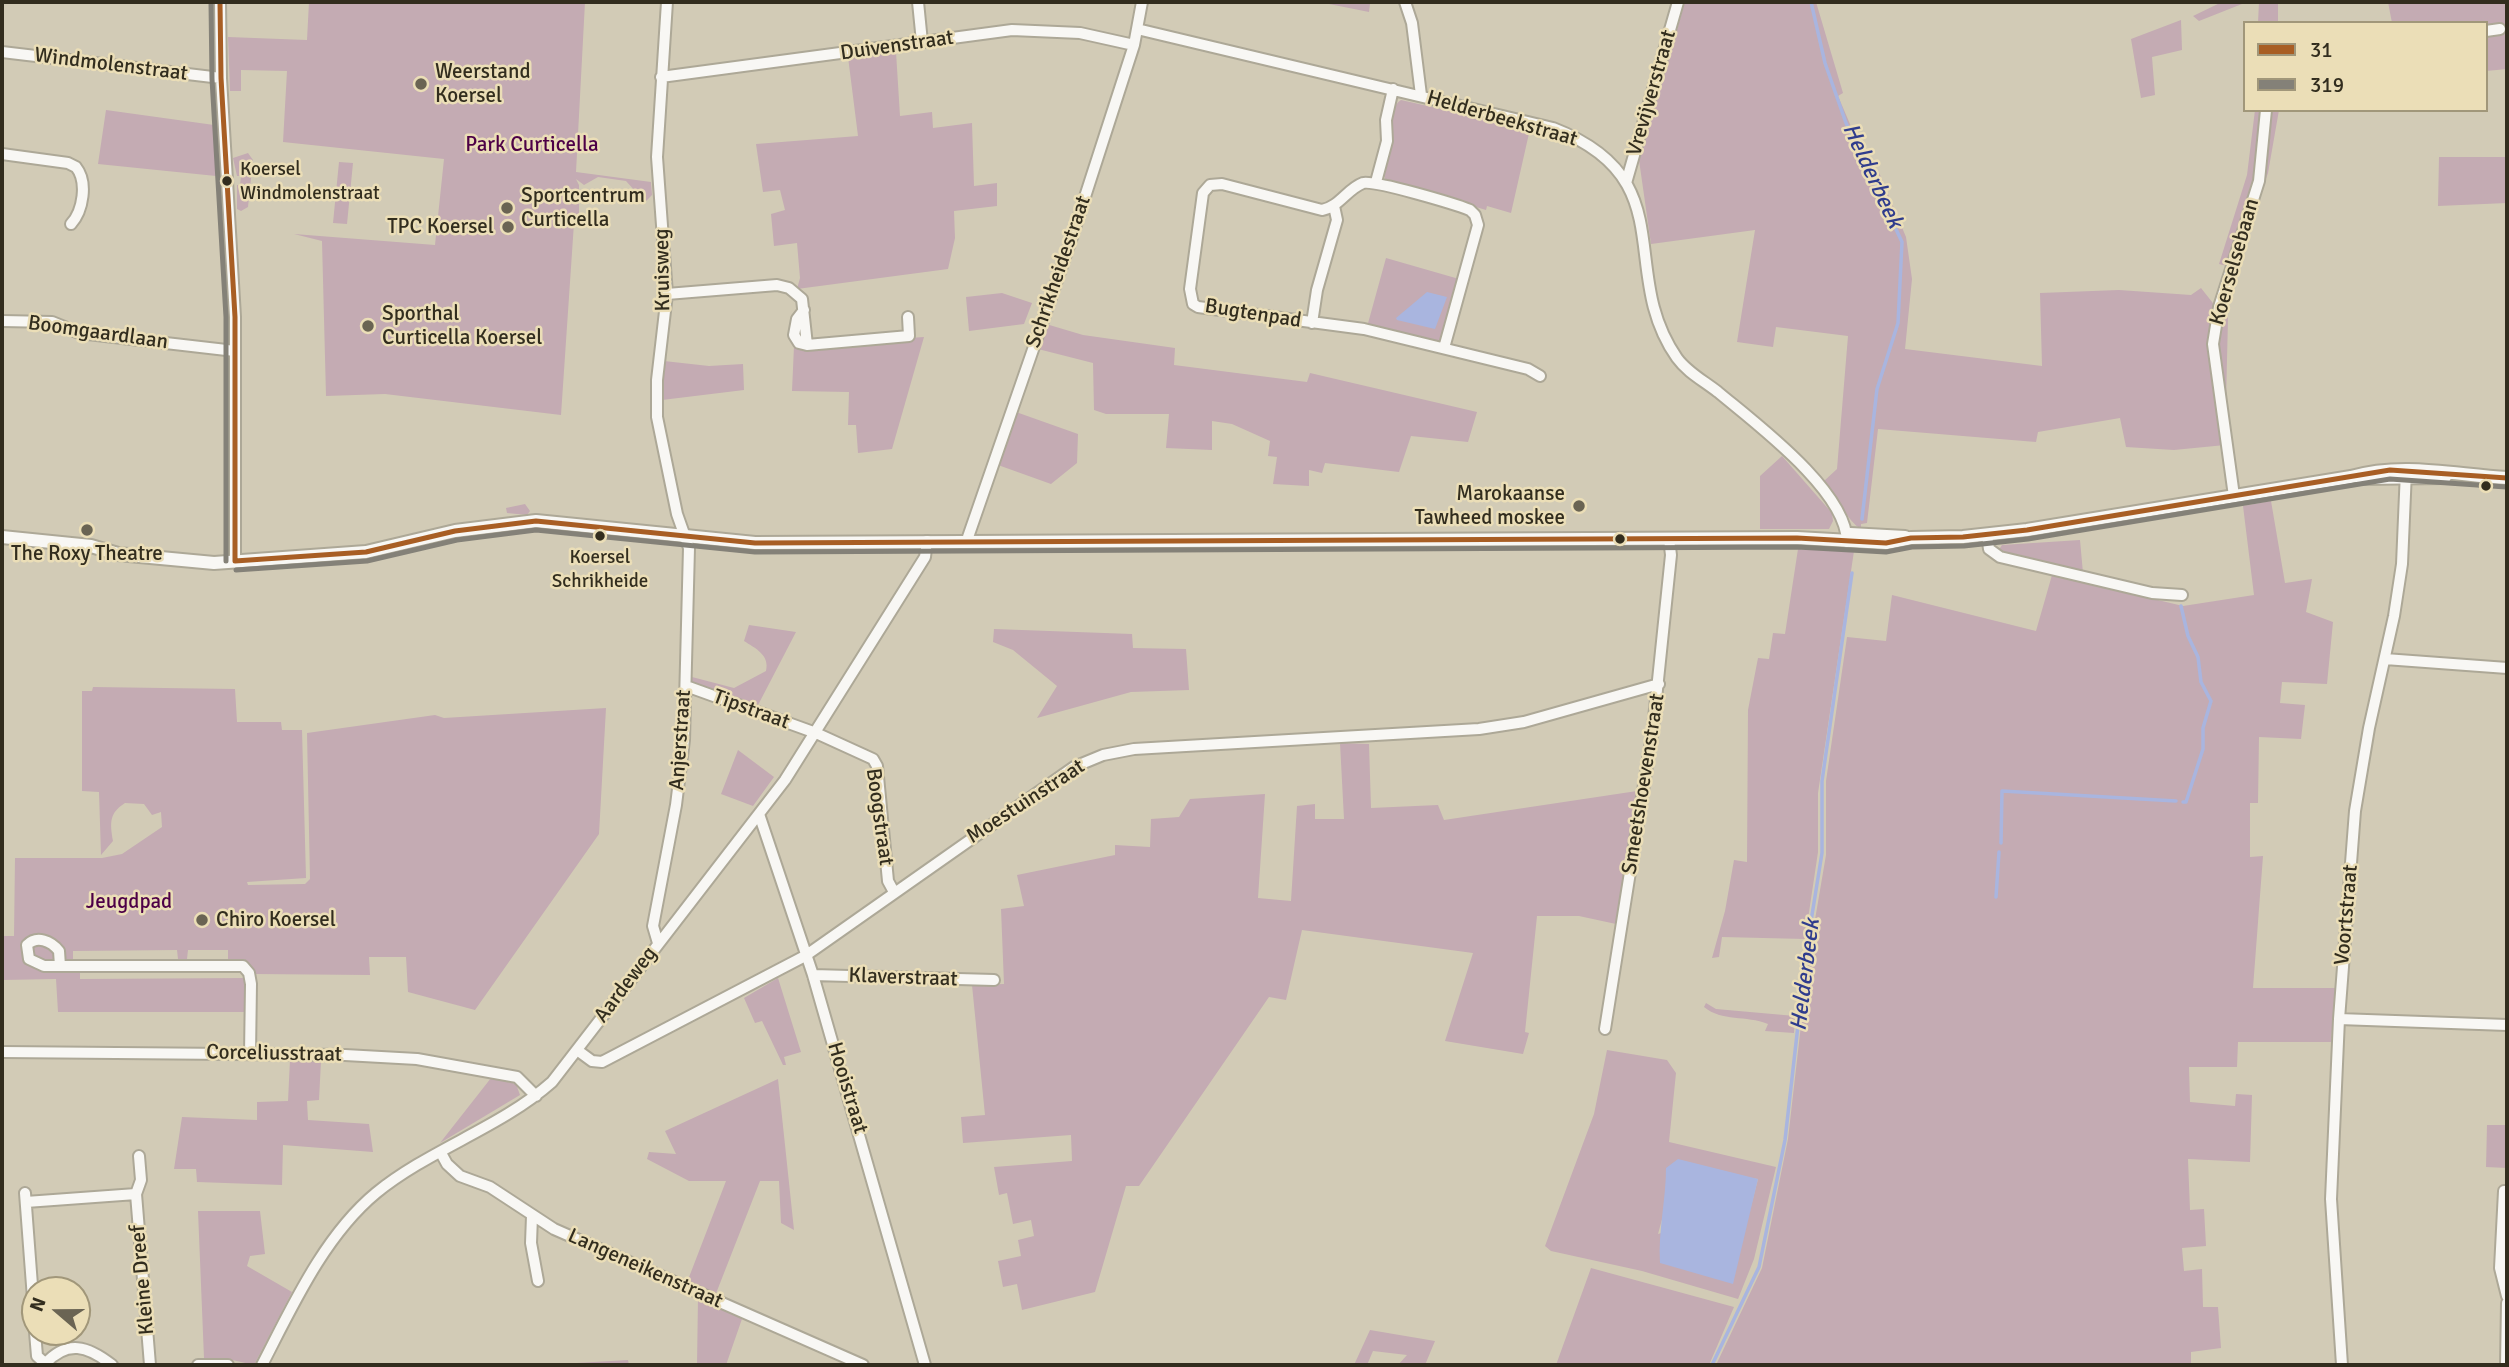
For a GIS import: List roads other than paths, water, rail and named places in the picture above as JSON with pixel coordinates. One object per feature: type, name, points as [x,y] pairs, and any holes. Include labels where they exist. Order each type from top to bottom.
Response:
[{"type":"street","points":[[220,2],[221,78],[235,351],[235,561]]},
{"type":"street","name":"Kruisweg","points":[[667,2],[657,157],[667,294],[657,380],[657,417],[663,457],[684,534]]},
{"type":"street","points":[[918,2],[922,42]]},
{"type":"street","name":"Schrikheidestraat","points":[[967,540],[1067,250],[1133,45],[1142,2]]},
{"type":"street","points":[[1405,2],[1412,23],[1421,95]]},
{"type":"street","name":"Vrevijverstraat","points":[[1626,183],[1678,2]]},
{"type":"street","name":"Duivenstraat","points":[[661,77],[1040,29],[1080,33],[1133,45]]},
{"type":"street","name":"Helderbeekstraat","points":[[1137,29],[1553,128],[1579,139],[1605,157],[1626,183],[1639,215],[1655,309],[1663,337],[1679,361],[1788,453],[1819,485],[1841,513],[1847,538]]},
{"type":"street","points":[[2488,31],[2500,29]]},
{"type":"street","name":"Windmolenstraat","points":[[2,51],[221,78]]},
{"type":"street","points":[[1376,182],[1387,141],[1386,120],[1393,89]]},
{"type":"street","name":"Koerselsebaan","points":[[2234,496],[2213,344],[2219,307],[2259,181],[2266,112]]},
{"type":"street","points":[[2,154],[68,163],[76,167],[83,184],[79,215],[71,223]]},
{"type":"street","points":[[1334,206],[1356,186],[1376,182],[1464,208],[1477,219],[1444,348]]},
{"type":"street","name":"Bugtenpad","points":[[1312,323],[1317,290],[1337,220],[1334,206],[1322,210],[1216,183],[1207,188],[1200,203],[1190,289],[1193,304],[1204,309],[1312,323],[1364,329],[1528,369],[1540,376]]},
{"type":"street","points":[[667,294],[778,285],[796,292],[802,299],[807,345],[909,336],[908,317]]},
{"type":"street","name":"Boomgaardlaan","points":[[2,321],[52,322],[79,333],[235,351]]},
{"type":"street","points":[[2,537],[90,546],[118,554],[214,562],[366,552],[455,531],[536,521],[755,543],[1669,539],[1797,538],[1809,535],[1847,538],[1887,534],[1911,538],[1987,535],[2351,477],[2374,471],[2507,478]]},
{"type":"street","name":"Voortstraat","points":[[2342,1365],[2331,1199],[2339,1019],[2355,811],[2402,564],[2406,473]]},
{"type":"street","name":"Anjerstraat","points":[[658,943],[653,926],[677,804],[684,740],[689,548],[684,534]]},
{"type":"street","points":[[1987,535],[1989,549],[2000,557],[2152,593],[2182,595]]},
{"type":"street","name":"Smeetshoevenstraat","points":[[1605,1029],[1659,684],[1671,555],[1669,539]]},
{"type":"street","name":"Aardeweg","points":[[262,1365],[321,1259],[355,1213],[387,1185],[536,1096],[552,1082],[759,814],[816,733],[925,557],[928,541]]},
{"type":"street","points":[[2385,659],[2507,668]]},
{"type":"street","name":"Moestuinstraat","points":[[577,1051],[592,1061],[602,1062],[805,956],[1049,783],[1102,755],[1143,748],[1479,729],[1524,722],[1659,684]]},
{"type":"street","name":"Tipstraat","points":[[686,686],[816,733]]},
{"type":"street","name":"Boogstraat","points":[[816,733],[862,752],[877,766],[888,881],[894,892]]},
{"type":"street","name":"Hooistraat","points":[[759,814],[813,975],[925,1365]]},
{"type":"street","points":[[60,966],[243,966],[251,984],[250,1054]]},
{"type":"street","name":"Klaverstraat","points":[[813,975],[994,981]]},
{"type":"street","points":[[2339,1019],[2507,1024]]},
{"type":"street","name":"Corceliusstraat","points":[[2,1052],[250,1054],[417,1059],[517,1077],[536,1096]]},
{"type":"street","name":"Langeneikenstraat","points":[[441,1153],[447,1164],[460,1177],[490,1187],[532,1216],[691,1291],[863,1365]]},
{"type":"street","name":"Kleine Dreef","points":[[139,1156],[141,1180],[136,1194],[150,1365]]},
{"type":"street","points":[[2507,1191],[2504,1191],[2500,1268],[2507,1296]]},
{"type":"street","name":"Kleine Dreef","points":[[32,1276],[26,1197],[136,1194]]},
{"type":"street","points":[[532,1216],[531,1242],[538,1281]]},
{"type":"street","points":[[2506,1365],[2507,1303]]},
{"type":"street","points":[[37,1346],[37,1356],[46,1365],[59,1351],[88,1348],[112,1365]]},
{"type":"street","points":[[198,1365],[228,1365]]},
{"type":"water","points":[[1427,292],[1447,297],[1435,329],[1397,320],[1396,318]]},
{"type":"water","points":[[1678,1159],[1758,1179],[1733,1284],[1660,1263],[1666,1168]]},
{"type":"waterway","name":"Helderbeek","points":[[1811,2],[1825,63],[1846,123],[1902,242],[1898,323],[1877,389],[1862,519]]},
{"type":"waterway","name":"Helderbeek","points":[[1712,1365],[1759,1267],[1785,1140],[1807,946],[1822,853],[1822,781],[1852,573]]},
{"type":"waterway","points":[[2181,606],[2188,636],[2198,657],[2201,682],[2211,701],[2203,728],[2203,749],[2186,802],[2183,802]]},
{"type":"waterway","points":[[2001,843],[2002,791],[2176,801]]},
{"type":"waterway","points":[[1996,897],[1999,852]]},
{"type":"place","name":"Weerstand Koersel","points":[[421,84]]},
{"type":"place","name":"Koersel Windmolenstraat","points":[[227,181]]},
{"type":"place","name":"Sportcentrum Curticella","points":[[507,208]]},
{"type":"place","name":"TPC Koersel","points":[[508,227]]},
{"type":"place","name":"Sporthal Curticella Koersel","points":[[368,326]]},
{"type":"place","name":"Marokaanse Tawheed moskee","points":[[1579,506]]},
{"type":"place","name":"The Roxy Theatre","points":[[87,530]]},
{"type":"place","name":"Koersel Schrikheide","points":[[600,536]]},
{"type":"place","name":"Chiro Koersel","points":[[202,920]]},
{"type":"park label","name":"Park Curticella","points":[[532,145]]},
{"type":"park label","name":"Jeugdpad","points":[[129,902]]}]
